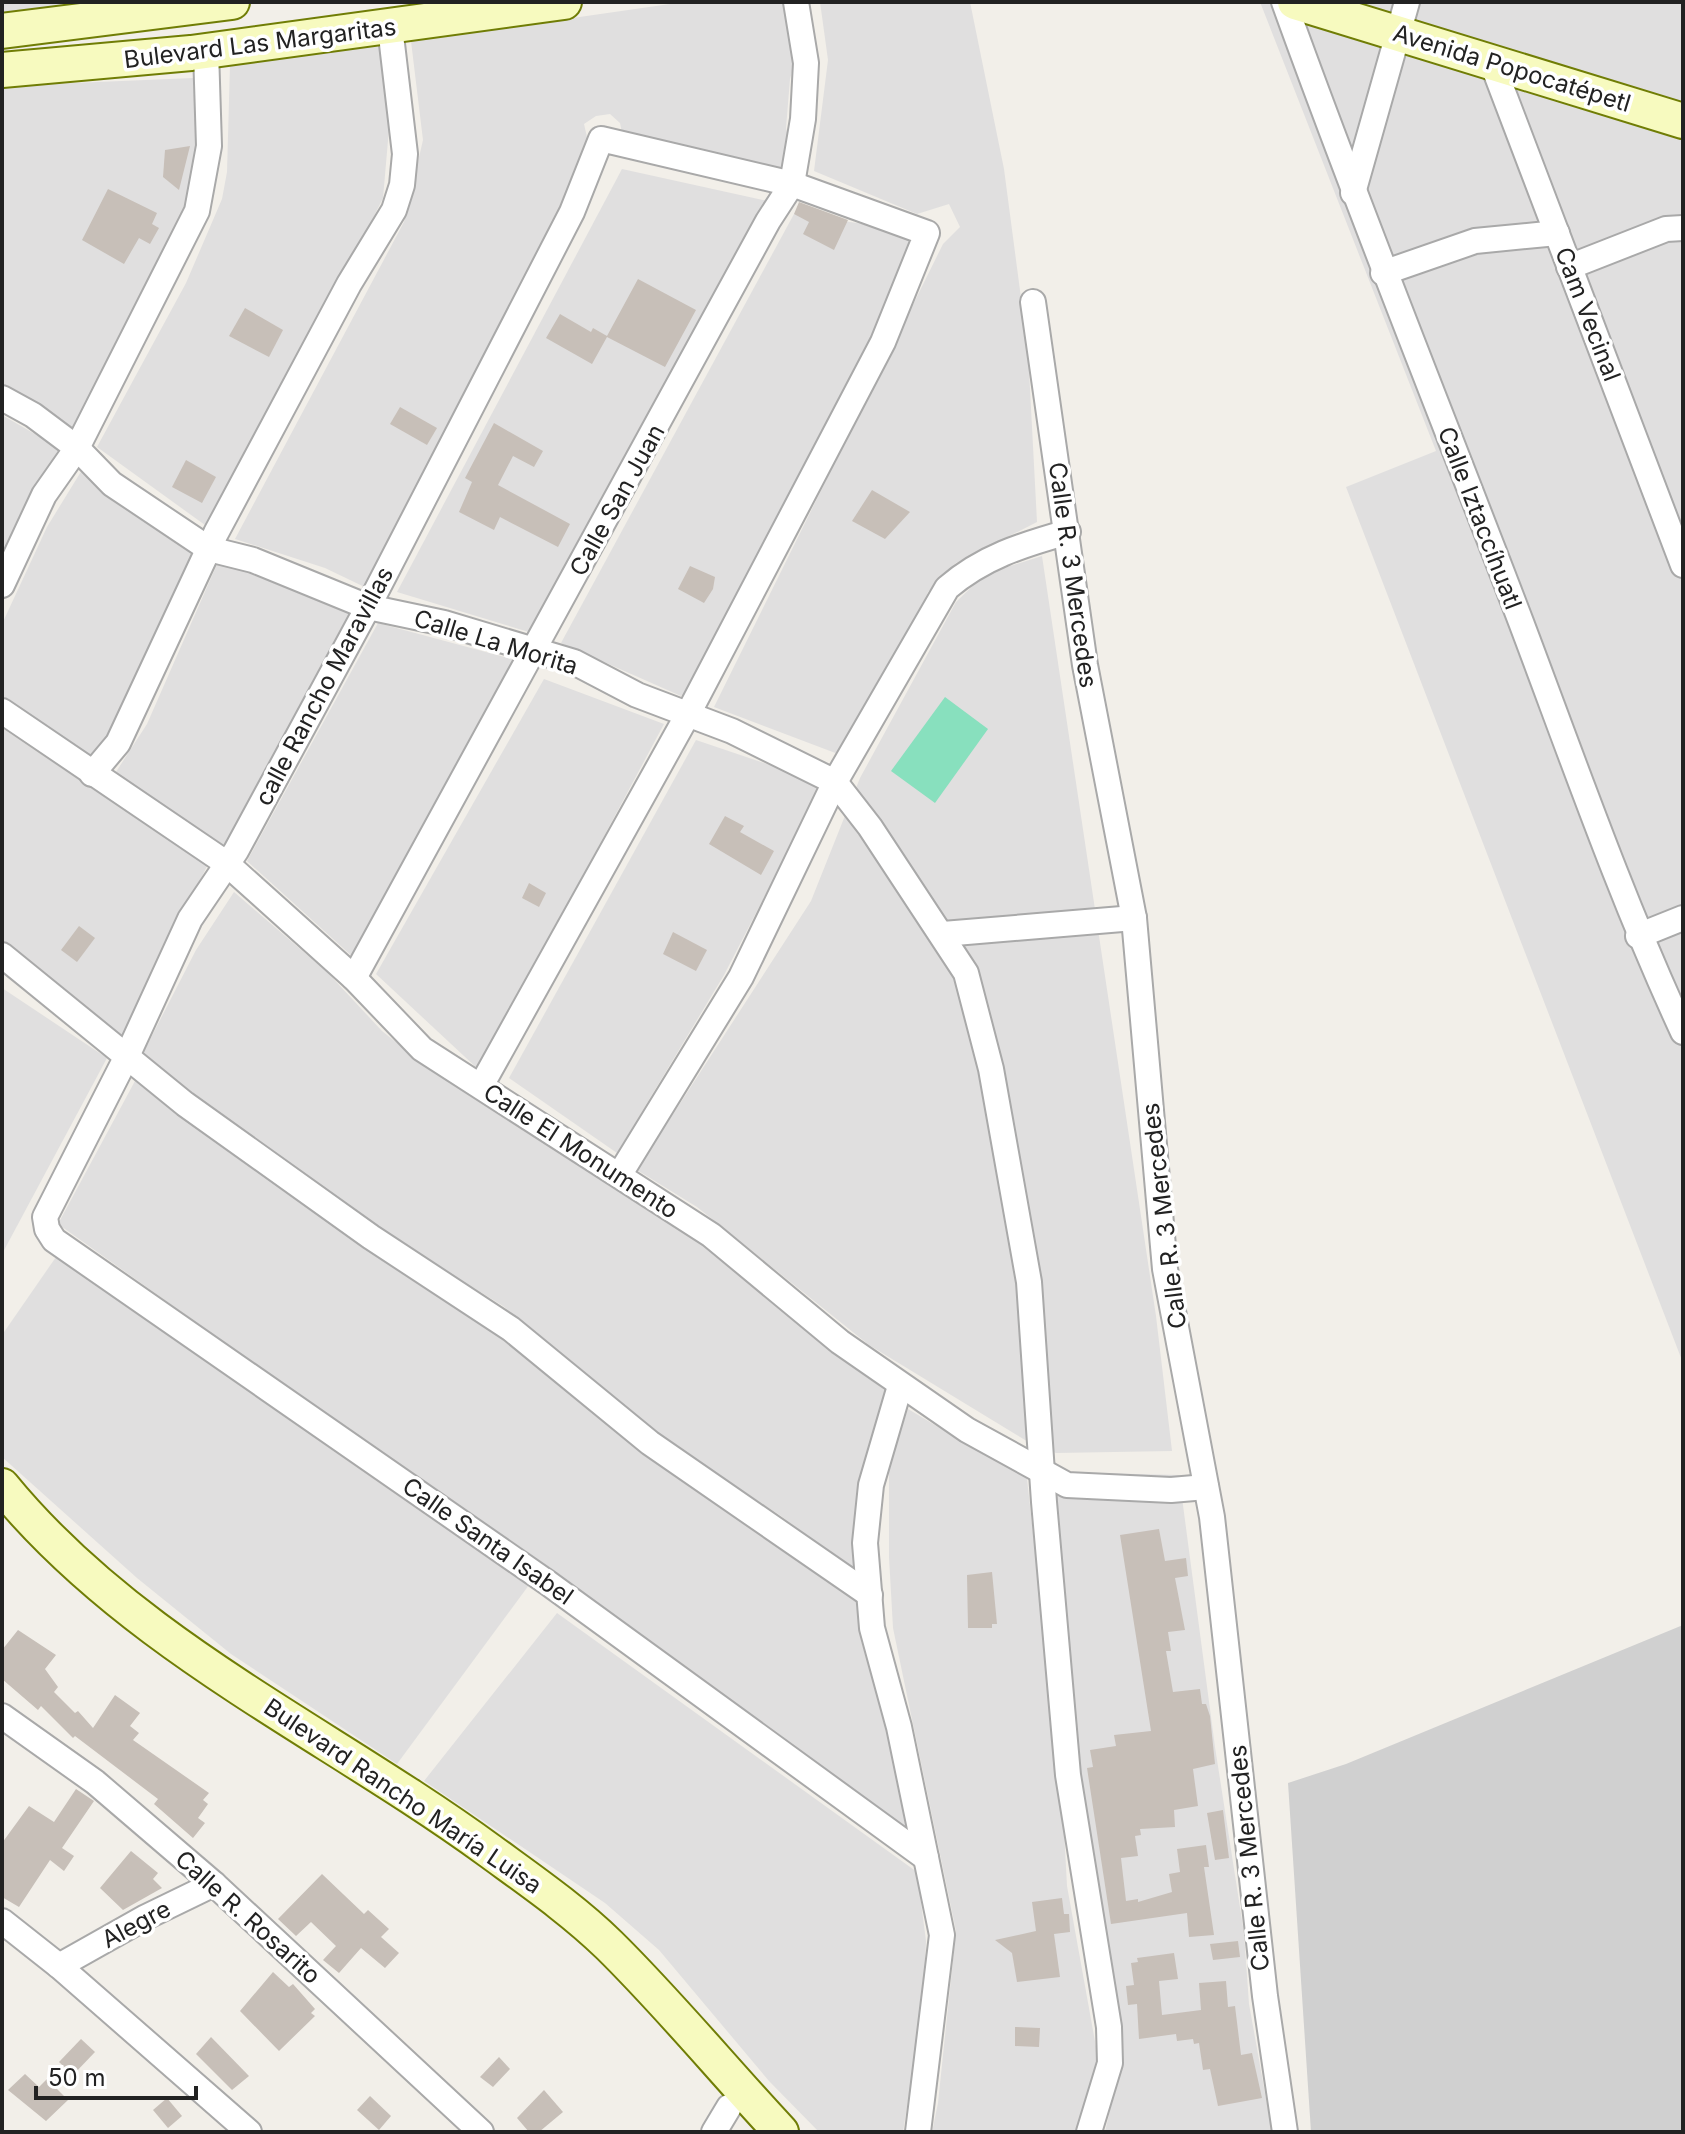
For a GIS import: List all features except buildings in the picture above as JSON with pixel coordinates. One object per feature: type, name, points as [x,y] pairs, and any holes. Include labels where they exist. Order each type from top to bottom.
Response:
[{"type":"street","name":"Bulevard Las Margaritas","points":[[2,31],[193,4],[232,2]]},
{"type":"street","name":"Bulevard Las Margaritas","points":[[2,70],[206,51],[564,2]]},
{"type":"street","name":"Calle San Juan","points":[[354,978],[768,221],[792,184],[803,119],[806,63],[796,2]]},
{"type":"street","name":"Calle Iztaccíhuatl","points":[[1284,2],[1383,273],[1515,607],[1638,936],[1683,1032]]},
{"type":"street","name":"Avenida Popocatépetl","points":[[1295,2],[1402,17],[1492,63],[1683,121]]},
{"type":"street","points":[[1353,193],[1402,17]]},
{"type":"street","points":[[92,774],[118,743],[131,720],[151,667],[209,549],[349,284],[394,210],[402,185],[405,154],[390,27]]},
{"type":"street","points":[[2,585],[44,495],[77,448],[197,211],[209,146],[206,51]]},
{"type":"street","name":"Cam Vecinal","points":[[1492,63],[1683,565]]},
{"type":"street","name":"calle Rancho Maravillas","points":[[47,1229],[45,1217],[128,1054],[190,919],[226,863],[368,607],[572,212],[601,139],[792,184]]},
{"type":"street","points":[[481,1086],[687,716],[883,342],[927,233],[792,184]]},
{"type":"street","points":[[1569,267],[1666,229],[1683,228]]},
{"type":"street","points":[[1383,273],[1475,241],[1557,233]]},
{"type":"street","name":"Calle R. 3 Mercedes","points":[[1033,302],[1085,665],[1134,918],[1165,1269],[1206,1487],[1265,1996],[1285,2132]]},
{"type":"street","name":"Calle La Morita","points":[[2,398],[33,415],[77,448],[112,484],[209,549],[253,560],[368,607],[444,623],[574,662],[687,716],[732,731],[835,782]]},
{"type":"street","points":[[620,1174],[741,977],[835,782],[947,588],[973,565],[1068,532]]},
{"type":"street","name":"Calle El Monumento","points":[[2,711],[226,863],[354,978],[422,1049],[711,1235],[900,1386],[1043,1475],[1067,1485],[1171,1490],[1206,1487]]},
{"type":"street","points":[[835,782],[870,827],[966,973],[991,1069],[1029,1282],[1068,1775],[1109,2027],[1110,2063],[1089,2132]]},
{"type":"street","points":[[943,934],[1134,918]]},
{"type":"street","points":[[1638,936],[1683,918]]},
{"type":"street","points":[[2,955],[128,1054],[185,1104],[371,1237],[511,1329],[650,1443],[870,1595]]},
{"type":"street","name":"Calle Santa Isabel","points":[[47,1229],[54,1240],[548,1583],[926,1858]]},
{"type":"street","points":[[900,1386],[871,1485],[865,1543],[872,1628],[899,1727],[942,1935],[918,2132]]},
{"type":"street","name":"Bulevard Rancho María Luisa","points":[[2,1486],[62,1553],[186,1651],[486,1848],[575,1914],[610,1946],[781,2132]]},
{"type":"street","points":[[2,1512],[77,1585],[195,1678],[296,1742],[371,1798],[382,1799],[534,1900],[584,1942],[631,1990],[731,2124]]},
{"type":"street","name":"Calle R. Rosarito","points":[[2,1716],[95,1782],[214,1884],[481,2132]]},
{"type":"street","name":"Alegre","points":[[59,1966],[146,1917],[214,1884]]},
{"type":"street","points":[[2,1921],[59,1966],[249,2132]]},
{"type":"shaded area","points":[[2,2],[169,2],[2,29]]},
{"type":"shaded area","points":[[684,2],[787,2],[800,44],[790,79],[786,128],[793,161],[780,177],[623,137],[620,123],[610,114],[596,116],[584,124],[590,150],[375,592],[325,568],[235,539],[404,222],[423,140],[411,41]]},
{"type":"shaded area","points":[[820,2],[970,2],[1004,169],[1028,351],[1037,522],[956,563],[928,592],[895,678],[838,754],[714,707],[943,244],[960,227],[949,204],[917,214],[814,171],[828,60]]},
{"type":"shaded area","points":[[1260,2],[1683,2],[1683,1363],[1346,487],[1436,451]]},
{"type":"shaded area","points":[[377,34],[393,83],[383,198],[216,533],[97,447],[186,283],[222,199],[227,172],[230,65]]},
{"type":"shaded area","points":[[193,78],[198,156],[192,194],[75,436],[2,387],[2,86]]},
{"type":"shaded area","points":[[622,169],[777,203],[542,636],[397,592]]},
{"type":"shaded area","points":[[794,214],[927,233],[703,685],[681,696],[561,643]]},
{"type":"shaded area","points":[[2,415],[66,452],[2,567]]},
{"type":"shaded area","points":[[82,470],[196,555],[97,768],[2,699],[2,624],[47,527]]},
{"type":"shaded area","points":[[1042,556],[1156,1316],[1172,1451],[1056,1453],[1025,1440],[869,1345],[697,1207],[637,1170],[811,901],[860,778],[956,602],[985,574]]},
{"type":"shaded area","points":[[218,562],[355,612],[227,847],[114,775],[147,724]]},
{"type":"shaded area","points":[[378,623],[527,663],[354,958],[247,861]]},
{"type":"shaded area","points":[[544,679],[664,724],[479,1070],[376,974]]},
{"type":"shaded area","points":[[2,728],[207,866],[124,1039],[2,943]]},
{"type":"shaded area","points":[[696,740],[823,783],[724,975],[617,1153],[509,1078]]},
{"type":"shaded area","points":[[234,892],[327,972],[382,1031],[412,1055],[518,1127],[692,1232],[802,1326],[887,1392],[863,1465],[857,1512],[860,1576],[781,1516],[663,1438],[503,1306],[387,1234],[141,1057],[196,950]]},
{"type":"shaded area","points":[[2,988],[107,1058],[2,1254]]},
{"type":"shaded area","points":[[135,1081],[183,1119],[494,1333],[652,1460],[830,1580],[856,1602],[861,1640],[890,1741],[909,1830],[58,1224]]},
{"type":"shaded area","points":[[56,1257],[529,1585],[397,1764],[231,1654],[137,1578],[2,1457],[2,1335]]},
{"type":"shaded area","points":[[908,1409],[960,1440],[1026,1470],[1062,1792],[1067,1886],[1096,2047],[1098,2084],[1082,2132],[932,2132],[938,2103],[956,1931],[893,1628],[889,1462]]},
{"type":"shaded area","points":[[1051,1472],[1179,1475],[1215,1747],[1244,1933],[1249,2004],[1272,2132],[1105,2132],[1120,2065],[1084,1822]]},
{"type":"shaded area","points":[[557,1613],[917,1872],[926,1941],[924,1999],[903,2132],[819,2132],[769,2081],[659,1950],[605,1903],[424,1781]]},
{"type":"shaded area","points":[[1683,1625],[1683,2132],[1311,2132],[1288,1783],[1346,1764]]},
{"type":"green space","points":[[945,697],[988,729],[935,803],[891,771]]}]
